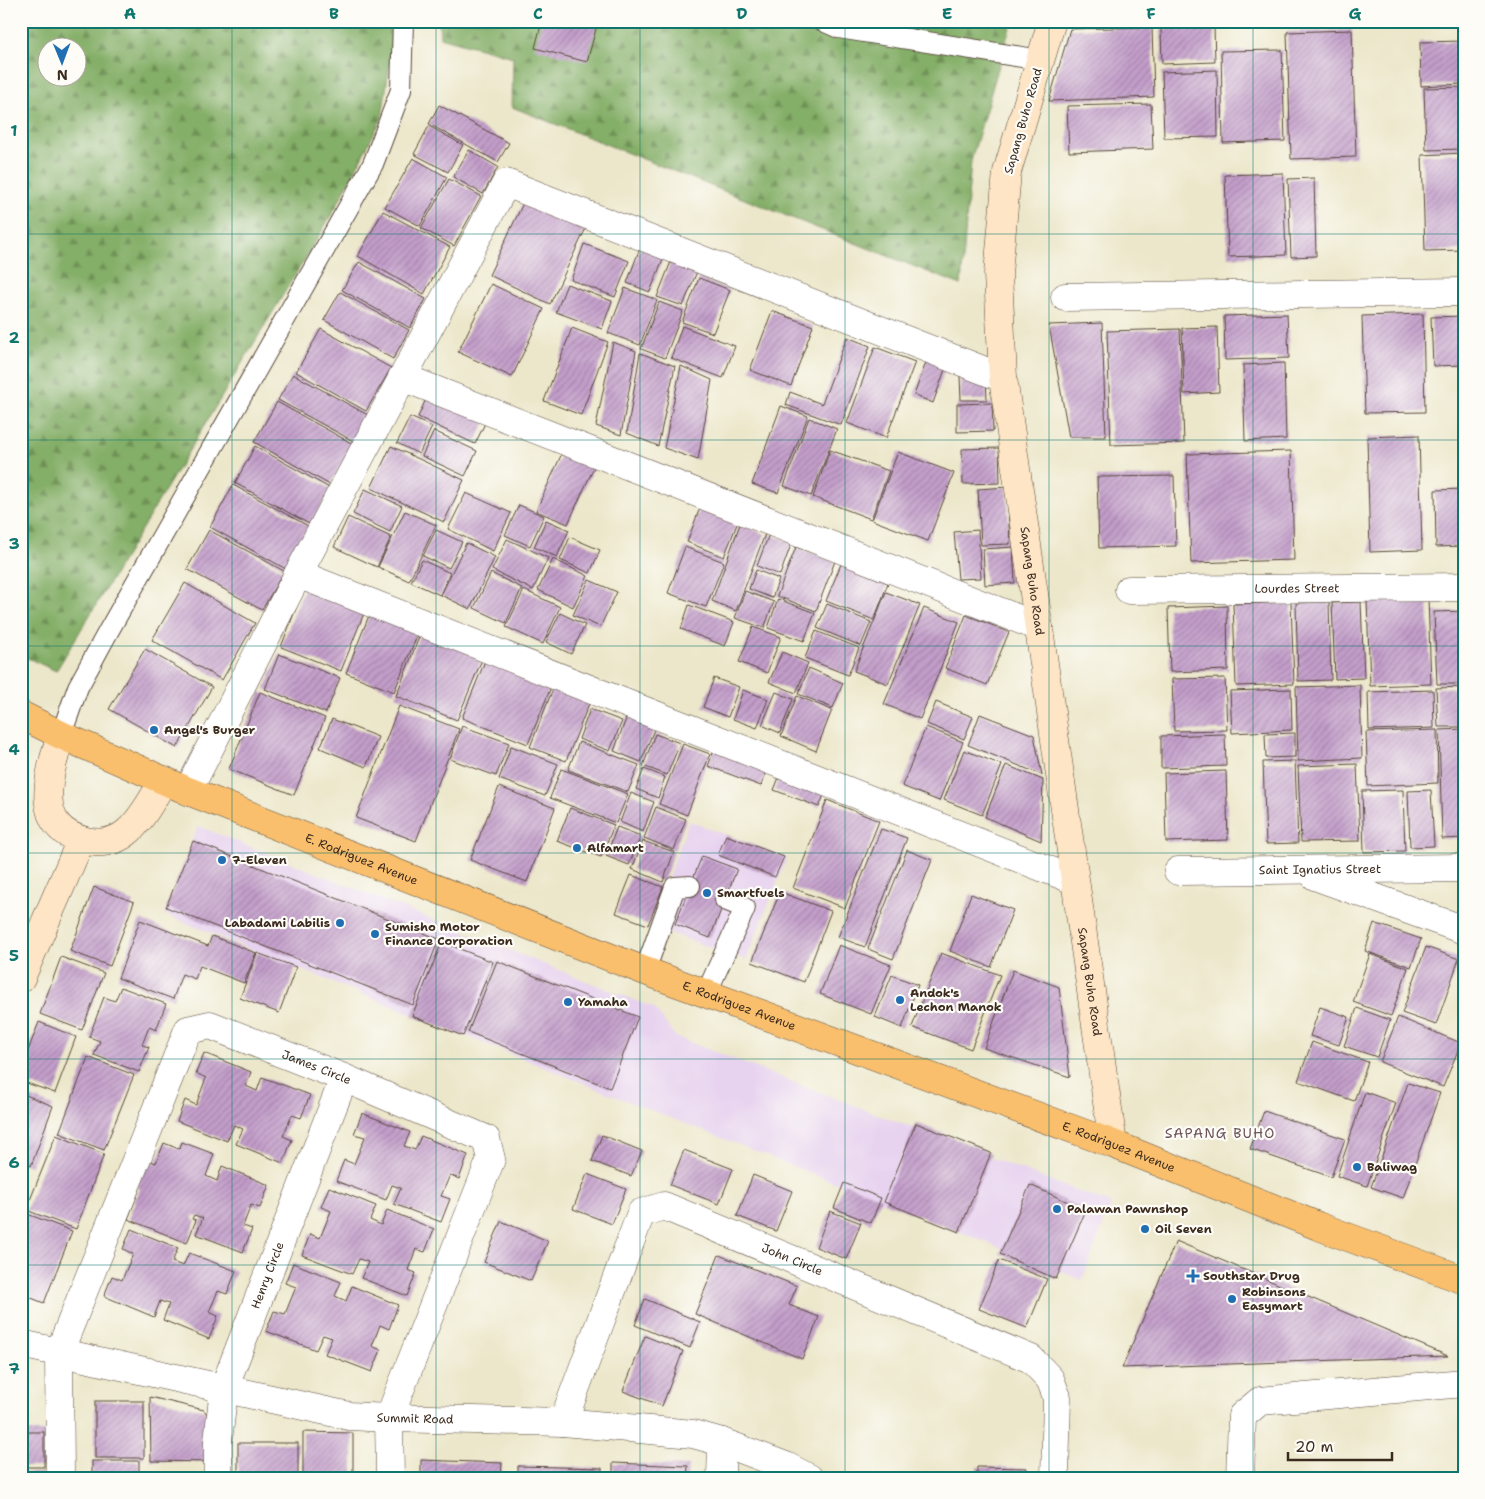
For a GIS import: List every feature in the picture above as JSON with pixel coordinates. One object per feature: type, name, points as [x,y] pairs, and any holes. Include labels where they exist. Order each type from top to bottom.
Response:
[{"type":"main road","name":"E. Rodriguez Avenue","points":[[21,715],[61,735],[188,791],[645,971],[1113,1144],[1318,1226],[1464,1280]]},
{"type":"street","name":"Sapang Buho Road","points":[[1052,21],[1007,172],[998,274],[1003,378],[1113,1144]]},
{"type":"street","points":[[188,791],[298,574],[506,183],[1003,378]]},
{"type":"street","points":[[1065,297],[1464,292]]},
{"type":"street","points":[[402,378],[1039,627]]},
{"type":"street","points":[[298,574],[1074,880]]},
{"type":"street","name":"Lourdes Street","points":[[1129,590],[1464,586]]},
{"type":"street","points":[[61,735],[49,773],[47,789],[49,805],[55,821],[66,832],[81,840],[96,843],[112,841],[127,833],[138,822],[164,780]]},
{"type":"street","points":[[21,978],[81,840]]},
{"type":"street","name":"Saint Ignatius Street","points":[[1178,871],[1464,868]]},
{"type":"street","points":[[1299,870],[1464,930]]},
{"type":"street","name":"James Circle","points":[[59,1353],[188,1030],[210,1025],[344,1078],[486,1139],[491,1159],[389,1418]]},
{"type":"street","name":"Henry Circle","points":[[218,1478],[218,1441],[224,1388],[344,1078]]},
{"type":"street","name":"John Circle","points":[[563,1422],[641,1213],[664,1206],[1031,1359],[1050,1379],[1057,1397],[1055,1478]]},
{"type":"street","name":"Summit Road","points":[[21,1344],[349,1416],[563,1422],[693,1434],[722,1442],[786,1466],[809,1478]]},
{"type":"street","points":[[59,1353],[60,1478]]},
{"type":"street","points":[[1240,1478],[1242,1416],[1260,1402],[1464,1383]]},
{"type":"street","points":[[389,1418],[390,1478]]},
{"type":"street","points":[[721,1478],[722,1442]]},
{"type":"lane","points":[[61,735],[78,688],[109,630],[373,164],[401,90],[403,21]]},
{"type":"lane","points":[[823,21],[839,28],[1041,60]]},
{"type":"lane","points":[[645,971],[675,887],[690,886]]},
{"type":"lane","points":[[706,994],[745,908],[725,900]]},
{"type":"shaded area","points":[[689,821],[787,858],[746,960],[650,926]]},
{"type":"shaded area","points":[[198,826],[654,1008],[676,1037],[1111,1204],[1082,1280],[625,1100],[164,914]]},
{"type":"green space","points":[[21,21],[389,21],[392,47],[382,118],[335,209],[56,671],[21,655]]},
{"type":"green space","points":[[439,21],[1012,21],[971,161],[961,285],[512,107],[513,57],[440,37]]},
{"type":"building","points":[[542,21],[585,21],[597,25],[587,62],[535,48]]},
{"type":"building","points":[[1152,27],[1154,97],[1049,101],[1070,29]]},
{"type":"building","points":[[1214,27],[1215,62],[1162,64],[1161,29]]},
{"type":"building","points":[[1352,30],[1356,157],[1291,159],[1287,32]]},
{"type":"building","points":[[1464,41],[1464,84],[1421,86],[1420,42]]},
{"type":"building","points":[[1282,50],[1285,141],[1223,143],[1221,51]]},
{"type":"building","points":[[1217,70],[1218,137],[1164,138],[1162,72]]},
{"type":"building","points":[[1464,87],[1464,149],[1426,150],[1424,88]]},
{"type":"building","points":[[1151,104],[1153,149],[1069,152],[1067,106]]},
{"type":"building","points":[[439,105],[509,143],[498,162],[429,124]]},
{"type":"building","points":[[429,126],[463,145],[448,172],[414,154]]},
{"type":"building","points":[[469,150],[498,167],[483,194],[453,177]]},
{"type":"building","points":[[1464,153],[1464,250],[1425,251],[1422,155]]},
{"type":"building","points":[[413,158],[447,177],[420,226],[385,207]]},
{"type":"building","points":[[1283,173],[1286,255],[1228,257],[1225,175]]},
{"type":"building","points":[[1314,178],[1316,256],[1291,257],[1288,179]]},
{"type":"building","points":[[449,179],[481,196],[454,246],[421,228]]},
{"type":"building","points":[[525,199],[586,228],[550,304],[489,275]]},
{"type":"building","points":[[383,211],[450,247],[424,294],[358,256]]},
{"type":"building","points":[[584,244],[629,261],[615,297],[571,280]]},
{"type":"building","points":[[641,245],[665,254],[650,292],[627,283]]},
{"type":"building","points":[[674,254],[700,264],[683,306],[657,297]]},
{"type":"building","points":[[359,262],[426,299],[410,328],[342,290]]},
{"type":"building","points":[[699,278],[730,290],[713,333],[682,322]]},
{"type":"building","points":[[491,284],[544,309],[512,377],[458,352]]},
{"type":"building","points":[[567,284],[612,301],[602,329],[556,312]]},
{"type":"building","points":[[625,288],[657,300],[640,345],[608,333]]},
{"type":"building","points":[[340,292],[409,330],[393,359],[324,320]]},
{"type":"building","points":[[659,302],[683,311],[665,358],[641,349]]},
{"type":"building","points":[[772,311],[813,326],[791,386],[750,370]]},
{"type":"building","points":[[1287,314],[1289,358],[1225,360],[1224,316]]},
{"type":"building","points":[[1423,314],[1425,412],[1365,413],[1362,316]]},
{"type":"building","points":[[1464,316],[1464,365],[1433,366],[1431,317]]},
{"type":"building","points":[[1102,323],[1106,437],[1069,437],[1049,325]]},
{"type":"building","points":[[682,326],[735,346],[723,378],[671,358]]},
{"type":"building","points":[[1217,327],[1219,392],[1184,394],[1182,328]]},
{"type":"building","points":[[572,328],[608,342],[581,415],[544,401]]},
{"type":"building","points":[[321,329],[391,368],[366,411],[296,372]]},
{"type":"building","points":[[1180,329],[1184,443],[1111,445],[1107,331]]},
{"type":"building","points":[[847,337],[870,346],[841,425],[786,405],[790,392],[822,404]]},
{"type":"building","points":[[613,342],[636,351],[621,435],[596,426]]},
{"type":"building","points":[[875,347],[915,362],[886,438],[847,423]]},
{"type":"building","points":[[640,353],[675,366],[658,446],[627,433]]},
{"type":"building","points":[[928,357],[947,364],[933,403],[914,395]]},
{"type":"building","points":[[1284,363],[1286,439],[1245,441],[1243,365]]},
{"type":"building","points":[[681,366],[712,380],[698,460],[664,448]]},
{"type":"building","points":[[293,374],[368,415],[353,441],[278,400]]},
{"type":"building","points":[[986,375],[987,400],[961,400],[960,376]]},
{"type":"building","points":[[430,390],[488,417],[475,444],[418,417]]},
{"type":"building","points":[[277,402],[353,444],[330,485],[254,442]]},
{"type":"building","points":[[992,403],[993,431],[957,432],[957,404]]},
{"type":"building","points":[[781,406],[808,416],[778,493],[752,484]]},
{"type":"building","points":[[410,417],[432,427],[419,454],[397,443]]},
{"type":"building","points":[[809,418],[837,429],[811,496],[784,486]]},
{"type":"building","points":[[434,431],[477,451],[465,476],[422,456]]},
{"type":"building","points":[[1419,435],[1422,550],[1370,552],[1367,437]]},
{"type":"building","points":[[255,446],[331,489],[311,525],[235,483]]},
{"type":"building","points":[[391,446],[464,480],[444,522],[371,488]]},
{"type":"building","points":[[999,448],[1000,483],[963,484],[962,449]]},
{"type":"building","points":[[830,450],[889,471],[871,519],[813,497]]},
{"type":"building","points":[[563,451],[595,465],[568,524],[536,511]]},
{"type":"building","points":[[1291,451],[1294,560],[1191,563],[1187,454]]},
{"type":"building","points":[[898,452],[954,473],[928,541],[872,520]]},
{"type":"building","points":[[1174,476],[1176,546],[1099,548],[1097,477]]},
{"type":"building","points":[[233,485],[310,527],[286,569],[210,527]]},
{"type":"building","points":[[1007,487],[1010,544],[981,545],[978,489]]},
{"type":"building","points":[[365,489],[402,506],[390,532],[353,514]]},
{"type":"building","points":[[1464,489],[1464,546],[1436,547],[1435,490]]},
{"type":"building","points":[[466,493],[511,513],[493,551],[448,529]]},
{"type":"building","points":[[519,505],[544,516],[530,546],[505,535]]},
{"type":"building","points":[[701,505],[739,519],[724,557],[687,542]]},
{"type":"building","points":[[405,511],[436,525],[409,581],[378,567]]},
{"type":"building","points":[[348,517],[391,537],[377,567],[334,547]]},
{"type":"building","points":[[546,520],[569,530],[557,557],[534,547]]},
{"type":"building","points":[[740,524],[765,534],[736,611],[712,601]]},
{"type":"building","points":[[209,530],[284,571],[262,610],[187,569]]},
{"type":"building","points":[[436,530],[462,542],[449,568],[423,556]]},
{"type":"building","points":[[978,530],[981,578],[958,579],[954,532]]},
{"type":"building","points":[[769,534],[792,542],[780,575],[757,566]]},
{"type":"building","points":[[570,537],[600,550],[590,573],[560,560]]},
{"type":"building","points":[[507,539],[548,558],[533,590],[492,570]]},
{"type":"building","points":[[466,543],[495,557],[470,609],[441,595]]},
{"type":"building","points":[[685,547],[724,562],[706,607],[668,593]]},
{"type":"building","points":[[796,547],[835,561],[816,611],[777,596]]},
{"type":"building","points":[[1013,547],[1015,583],[985,585],[983,549]]},
{"type":"building","points":[[553,559],[588,576],[573,607],[538,590]]},
{"type":"building","points":[[422,560],[450,573],[440,595],[411,582]]},
{"type":"building","points":[[841,564],[888,583],[874,620],[826,601]]},
{"type":"building","points":[[756,570],[779,579],[772,598],[749,589]]},
{"type":"building","points":[[491,573],[522,588],[506,623],[474,608]]},
{"type":"building","points":[[589,580],[617,592],[600,627],[573,615]]},
{"type":"building","points":[[185,583],[255,623],[222,680],[152,640]]},
{"type":"building","points":[[306,583],[366,608],[341,671],[281,647]]},
{"type":"building","points":[[524,590],[560,607],[543,644],[506,627]]},
{"type":"building","points":[[745,591],[774,602],[764,628],[735,618]]},
{"type":"building","points":[[886,592],[920,605],[888,684],[854,671]]},
{"type":"building","points":[[1428,598],[1431,684],[1370,686],[1367,600]]},
{"type":"building","points":[[778,599],[815,613],[804,641],[768,628]]},
{"type":"building","points":[[1291,602],[1294,684],[1236,686],[1233,604]]},
{"type":"building","points":[[1329,602],[1331,680],[1298,681],[1296,603]]},
{"type":"building","points":[[1361,602],[1364,678],[1335,679],[1332,603]]},
{"type":"building","points":[[827,604],[871,622],[861,646],[817,628]]},
{"type":"building","points":[[689,605],[734,622],[725,646],[681,629]]},
{"type":"building","points":[[1227,606],[1228,670],[1170,672],[1168,608]]},
{"type":"building","points":[[924,608],[959,622],[920,719],[884,704]]},
{"type":"building","points":[[1464,611],[1464,684],[1437,684],[1434,612]]},
{"type":"building","points":[[370,613],[418,633],[394,692],[346,673]]},
{"type":"building","points":[[560,613],[585,625],[571,654],[546,642]]},
{"type":"building","points":[[966,615],[1009,632],[987,685],[945,668]]},
{"type":"building","points":[[753,627],[781,637],[767,673],[739,662]]},
{"type":"building","points":[[816,631],[859,648],[848,675],[805,658]]},
{"type":"building","points":[[421,632],[483,657],[457,720],[396,696]]},
{"type":"building","points":[[145,649],[212,687],[177,748],[109,709]]},
{"type":"building","points":[[782,652],[808,663],[796,693],[769,682]]},
{"type":"building","points":[[279,654],[340,678],[326,713],[265,689]]},
{"type":"building","points":[[487,656],[553,682],[528,744],[462,718]]},
{"type":"building","points":[[809,668],[843,683],[833,708],[798,694]]},
{"type":"building","points":[[558,676],[594,691],[566,761],[530,747]]},
{"type":"building","points":[[714,678],[739,687],[728,717],[703,707]]},
{"type":"building","points":[[1225,678],[1227,730],[1174,731],[1172,679]]},
{"type":"building","points":[[1360,685],[1362,758],[1298,761],[1296,687]]},
{"type":"building","points":[[1464,687],[1464,727],[1438,727],[1436,688]]},
{"type":"building","points":[[1291,689],[1292,730],[1232,733],[1230,691]]},
{"type":"building","points":[[743,690],[768,699],[757,728],[733,719]]},
{"type":"building","points":[[1433,690],[1434,728],[1369,730],[1368,692]]},
{"type":"building","points":[[260,692],[325,718],[294,795],[229,769]]},
{"type":"building","points":[[776,692],[793,699],[780,733],[762,725]]},
{"type":"building","points":[[797,696],[832,710],[816,751],[781,736]]},
{"type":"building","points":[[936,702],[973,717],[964,739],[927,724]]},
{"type":"building","points":[[399,706],[459,729],[416,841],[356,818]]},
{"type":"building","points":[[590,709],[622,721],[610,751],[579,739]]},
{"type":"building","points":[[980,714],[1034,735],[1042,775],[968,745]]},
{"type":"building","points":[[627,716],[655,727],[641,762],[614,751]]},
{"type":"building","points":[[332,719],[378,737],[366,767],[320,748]]},
{"type":"building","points":[[462,726],[509,743],[496,776],[450,759]]},
{"type":"building","points":[[926,727],[963,742],[939,801],[902,786]]},
{"type":"building","points":[[1464,729],[1464,838],[1442,839],[1439,730]]},
{"type":"building","points":[[1437,730],[1438,783],[1368,786],[1366,732]]},
{"type":"building","points":[[1295,733],[1295,757],[1266,758],[1265,734]]},
{"type":"building","points":[[655,734],[680,743],[667,775],[643,766]]},
{"type":"building","points":[[1225,734],[1226,766],[1161,768],[1161,736]]},
{"type":"building","points":[[579,742],[639,765],[628,792],[568,770]]},
{"type":"building","points":[[683,744],[710,754],[687,815],[659,804]]},
{"type":"building","points":[[511,746],[558,764],[545,796],[499,779]]},
{"type":"building","points":[[715,748],[768,768],[761,786],[708,766]]},
{"type":"building","points":[[964,750],[1002,765],[982,815],[944,800]]},
{"type":"building","points":[[1295,761],[1298,843],[1266,844],[1263,762]]},
{"type":"building","points":[[1357,764],[1360,841],[1301,842],[1298,766]]},
{"type":"building","points":[[1006,765],[1043,780],[1041,841],[985,817]]},
{"type":"building","points":[[561,769],[628,794],[616,823],[550,798]]},
{"type":"building","points":[[644,769],[665,777],[658,798],[636,789]]},
{"type":"building","points":[[782,770],[827,788],[819,807],[774,790]]},
{"type":"building","points":[[1226,771],[1228,840],[1166,842],[1164,773]]},
{"type":"building","points":[[499,787],[555,808],[527,882],[470,860]]},
{"type":"building","points":[[1403,790],[1405,851],[1364,852],[1362,791]]},
{"type":"building","points":[[1431,790],[1434,846],[1410,847],[1408,791]]},
{"type":"building","points":[[631,793],[654,802],[643,832],[620,822]]},
{"type":"building","points":[[827,800],[879,821],[845,908],[793,888]]},
{"type":"building","points":[[656,807],[686,819],[674,850],[644,838]]},
{"type":"building","points":[[570,808],[614,825],[601,857],[557,841]]},
{"type":"building","points":[[617,827],[641,836],[629,865],[606,856]]},
{"type":"building","points":[[881,829],[907,838],[865,947],[838,937]]},
{"type":"building","points":[[726,835],[784,857],[775,877],[718,855]]},
{"type":"building","points":[[193,841],[439,939],[413,1005],[166,907]]},
{"type":"building","points":[[643,841],[674,852],[663,882],[632,869]]},
{"type":"building","points":[[907,850],[932,860],[893,959],[868,949]]},
{"type":"building","name":"Smartfuels","points":[[702,856],[737,869],[710,938],[675,924]]},
{"type":"building","points":[[631,875],[663,887],[648,925],[616,913]]},
{"type":"building","points":[[94,887],[134,902],[110,966],[70,951]]},
{"type":"building","points":[[780,892],[831,911],[804,982],[752,962]]},
{"type":"building","points":[[971,894],[1013,910],[991,967],[950,951]]},
{"type":"building","points":[[140,920],[208,946],[212,936],[256,953],[244,983],[200,966],[195,979],[182,974],[173,999],[118,978]]},
{"type":"building","points":[[1374,923],[1421,939],[1411,967],[1365,951]]},
{"type":"building","points":[[442,942],[493,962],[463,1036],[412,1016]]},
{"type":"building","points":[[839,945],[891,965],[871,1014],[820,994]]},
{"type":"building","points":[[1426,947],[1459,959],[1436,1025],[1402,1013]]},
{"type":"building","points":[[257,953],[296,967],[279,1013],[240,998]]},
{"type":"building","points":[[941,953],[1000,975],[971,1049],[912,1027]]},
{"type":"building","points":[[1370,954],[1408,968],[1391,1016],[1353,1002]]},
{"type":"building","points":[[61,957],[104,973],[82,1030],[40,1014]]},
{"type":"building","points":[[497,961],[638,1017],[610,1088],[468,1032]]},
{"type":"building","points":[[1013,970],[1059,987],[1070,1077],[984,1048]]},
{"type":"building","points":[[892,975],[918,985],[902,1028],[875,1017]]},
{"type":"building","points":[[121,987],[166,1004],[156,1030],[149,1027],[142,1045],[149,1047],[139,1072],[94,1055],[100,1041],[89,1037],[104,997],[115,1001]]},
{"type":"building","points":[[1320,1007],[1349,1017],[1339,1045],[1310,1036]]},
{"type":"building","points":[[1357,1008],[1390,1020],[1377,1057],[1344,1046]]},
{"type":"building","points":[[1398,1017],[1461,1043],[1443,1087],[1380,1062]]},
{"type":"building","points":[[39,1022],[76,1037],[55,1093],[21,1081],[21,1069]]},
{"type":"building","points":[[1312,1042],[1368,1062],[1354,1101],[1298,1081]]},
{"type":"building","points":[[204,1053],[251,1072],[246,1086],[257,1091],[262,1077],[310,1095],[301,1118],[292,1115],[283,1136],[292,1140],[283,1163],[236,1144],[243,1129],[234,1125],[227,1141],[177,1121],[185,1100],[196,1105],[206,1078],[196,1073]]},
{"type":"building","points":[[88,1057],[134,1075],[104,1150],[59,1133]]},
{"type":"building","points":[[1408,1083],[1440,1093],[1403,1198],[1371,1187]]},
{"type":"building","points":[[1365,1092],[1396,1103],[1367,1186],[1337,1176]]},
{"type":"building","points":[[21,1093],[53,1106],[31,1166],[21,1163]]},
{"type":"building","points":[[1264,1111],[1345,1139],[1331,1177],[1250,1149]]},
{"type":"building","points":[[362,1113],[410,1132],[404,1146],[415,1150],[421,1136],[468,1155],[459,1179],[450,1175],[441,1196],[450,1199],[441,1222],[394,1204],[401,1188],[392,1185],[386,1200],[336,1181],[344,1160],[354,1164],[365,1137],[354,1134]]},
{"type":"building","points":[[916,1123],[991,1153],[959,1232],[884,1202]]},
{"type":"building","points":[[56,1135],[104,1154],[76,1229],[26,1210]]},
{"type":"building","points":[[602,1135],[642,1151],[631,1176],[592,1161]]},
{"type":"building","points":[[182,1142],[214,1154],[206,1176],[217,1181],[222,1166],[269,1185],[260,1208],[251,1205],[243,1226],[252,1229],[243,1252],[196,1234],[203,1218],[194,1215],[192,1219],[196,1220],[187,1243],[128,1219],[140,1188],[137,1187],[148,1160],[156,1163],[164,1143],[179,1149]]},
{"type":"building","points":[[684,1150],[733,1169],[719,1204],[670,1185]]},
{"type":"building","points":[[587,1174],[626,1189],[612,1224],[573,1209]]},
{"type":"building","points":[[753,1175],[792,1191],[776,1231],[737,1216]]},
{"type":"building","points":[[844,1183],[881,1198],[871,1223],[834,1208]]},
{"type":"building","points":[[1030,1185],[1086,1210],[1056,1279],[1000,1254]]},
{"type":"building","points":[[329,1187],[376,1206],[370,1220],[381,1225],[387,1210],[434,1229],[425,1252],[416,1249],[408,1270],[416,1273],[407,1296],[361,1278],[368,1262],[359,1259],[352,1274],[302,1255],[310,1234],[320,1238],[331,1211],[321,1207]]},
{"type":"building","points":[[830,1211],[861,1223],[846,1259],[816,1247]]},
{"type":"building","points":[[22,1212],[72,1231],[44,1303],[21,1294]]},
{"type":"building","points":[[501,1221],[548,1241],[531,1281],[484,1262]]},
{"type":"building","points":[[131,1229],[178,1248],[172,1262],[183,1266],[189,1253],[236,1271],[227,1294],[218,1291],[209,1312],[218,1316],[209,1339],[163,1320],[169,1304],[160,1301],[154,1317],[104,1296],[112,1276],[122,1280],[133,1254],[123,1249]]},
{"type":"building","name":"Robinsons Easymart","points":[[1176,1241],[1448,1356],[1122,1368]]},
{"type":"building","points":[[719,1255],[797,1286],[789,1305],[819,1317],[802,1359],[695,1314]]},
{"type":"building","points":[[999,1260],[1047,1279],[1027,1328],[979,1309]]},
{"type":"building","points":[[293,1263],[341,1282],[335,1296],[346,1301],[352,1286],[398,1305],[389,1329],[380,1325],[372,1346],[381,1350],[372,1372],[325,1354],[332,1338],[323,1335],[316,1350],[266,1331],[274,1311],[285,1314],[296,1287],[285,1283]]},
{"type":"building","points":[[645,1299],[700,1322],[690,1348],[635,1325]]},
{"type":"building","points":[[645,1336],[683,1351],[662,1406],[623,1391]]},
{"type":"building","points":[[150,1397],[204,1410],[212,1421],[212,1462],[151,1461]]},
{"type":"building","points":[[95,1401],[144,1401],[144,1458],[95,1458]]},
{"type":"building","points":[[21,1432],[44,1432],[44,1467],[21,1467]]},
{"type":"building","points":[[303,1432],[353,1433],[353,1478],[303,1478]]},
{"type":"building","points":[[238,1443],[298,1443],[298,1478],[238,1478]]},
{"type":"building","points":[[421,1460],[502,1463],[501,1478],[421,1478]]},
{"type":"building","points":[[92,1461],[139,1461],[139,1478],[92,1478]]},
{"type":"building","points":[[613,1463],[688,1466],[687,1478],[613,1478]]},
{"type":"building","points":[[518,1466],[602,1468],[602,1478],[518,1478]]},
{"type":"building","points":[[977,1467],[1027,1468],[1026,1478],[977,1478]]},
{"type":"building","points":[[21,1473],[42,1473],[42,1478],[21,1478]]},
{"type":"place","name":"Angel's Burger","points":[[154,730]]},
{"type":"place","name":"Alfamart","points":[[577,848]]},
{"type":"place","name":"7-Eleven","points":[[222,860]]},
{"type":"place","name":"Smartfuels","points":[[707,893]]},
{"type":"place","name":"Labadami Labilis","points":[[340,923]]},
{"type":"place","name":"Sumisho Motor Finance Corporation","points":[[375,934]]},
{"type":"place","name":"Andok's Lechon Manok","points":[[900,1000]]},
{"type":"place","name":"Yamaha","points":[[568,1002]]},
{"type":"place","name":"Baliwag","points":[[1357,1167]]},
{"type":"place","name":"Palawan Pawnshop","points":[[1057,1209]]},
{"type":"place","name":"Oil Seven","points":[[1145,1229]]},
{"type":"place","name":"Southstar Drug","points":[[1193,1276]]},
{"type":"place","name":"Robinsons Easymart","points":[[1232,1299]]},
{"type":"district","name":"SAPANG BUHO","points":[[1220,1133]]}]
